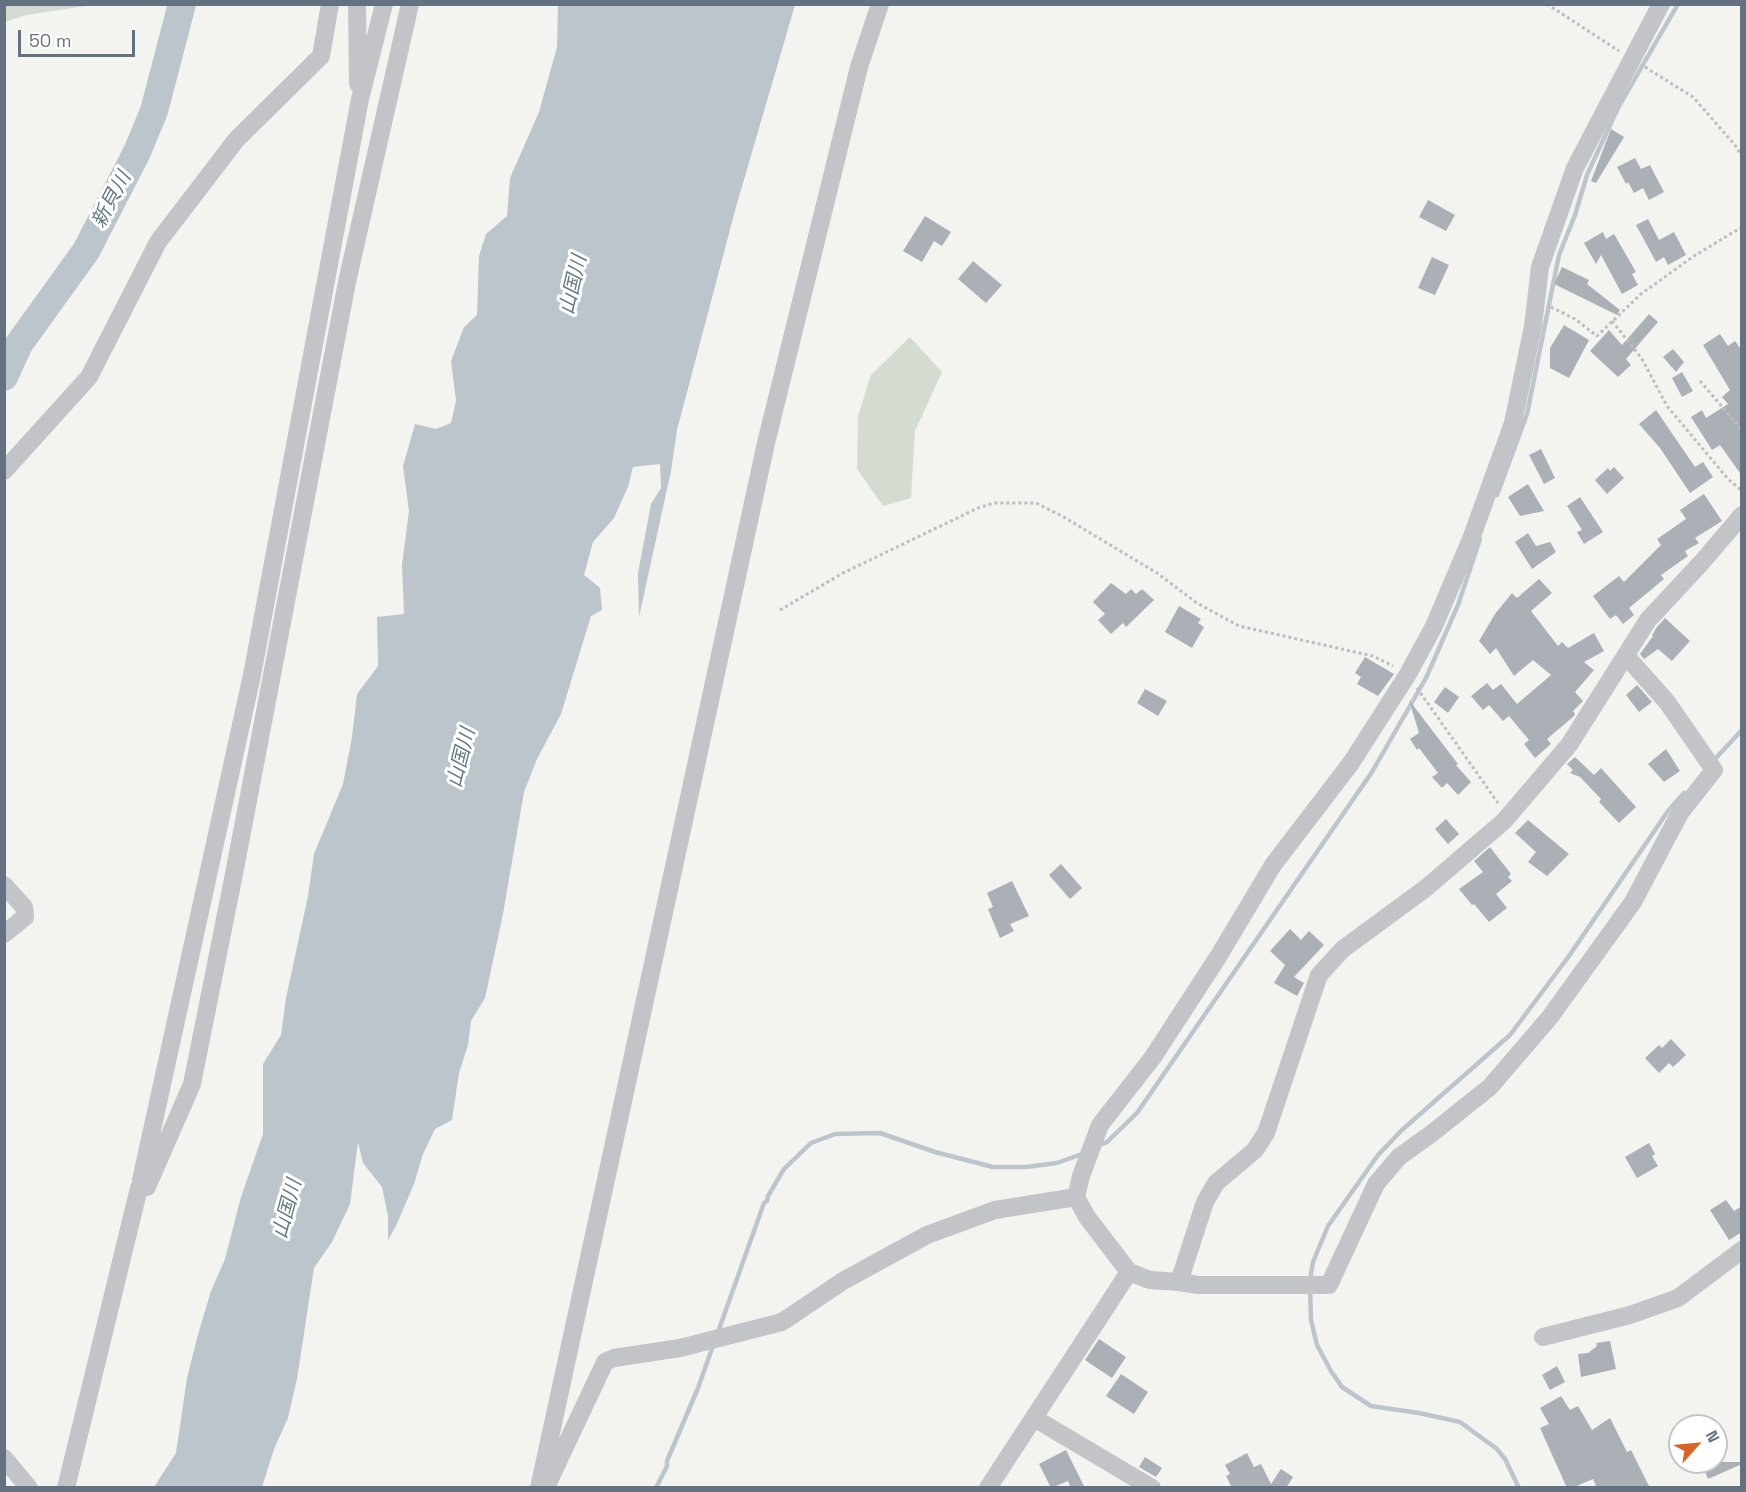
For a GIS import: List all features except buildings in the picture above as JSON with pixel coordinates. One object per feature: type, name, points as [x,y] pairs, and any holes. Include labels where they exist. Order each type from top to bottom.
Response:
[{"type":"street","points":[[4,471],[89,378],[158,242],[236,140],[321,56],[330,4]]},
{"type":"street","points":[[357,4],[357,77],[360,99]]},
{"type":"street","points":[[66,1488],[139,1188],[252,675],[360,99],[384,4]]},
{"type":"street","points":[[139,1188],[147,1187],[192,1084],[237,862],[347,282],[410,4]]},
{"type":"street","points":[[539,1488],[766,443],[859,67],[880,4]]},
{"type":"street","points":[[1626,656],[1667,702],[1714,770],[1680,813],[1633,902],[1557,1008],[1490,1087],[1431,1134],[1399,1156],[1376,1184],[1329,1285],[1198,1285],[1150,1280],[1129,1272],[1087,1217],[1076,1197],[1081,1176],[1100,1125],[1153,1057],[1218,957],[1273,865],[1351,763],[1408,674],[1434,626],[1471,539],[1513,423],[1533,326],[1540,267],[1575,168],[1661,4]]},
{"type":"street","points":[[1179,1282],[1210,1192],[1216,1183],[1255,1150],[1266,1133],[1319,975],[1343,950],[1426,888],[1504,821],[1569,745],[1648,620],[1742,515]]},
{"type":"street","points":[[4,885],[24,907],[25,917],[4,934]]},
{"type":"street","points":[[545,1488],[605,1362],[614,1358],[681,1348],[782,1322],[843,1281],[927,1235],[995,1210],[1076,1197]]},
{"type":"street","points":[[1543,1337],[1630,1315],[1678,1299],[1742,1250]]},
{"type":"street","points":[[988,1488],[1129,1272]]},
{"type":"street","points":[[1034,1418],[1152,1488]]},
{"type":"street","points":[[5,1461],[29,1488]]},
{"type":"path","points":[[1547,4],[1693,97],[1742,156]]},
{"type":"path","points":[[1536,299],[1575,319],[1597,336],[1641,294],[1694,256],[1742,226]]},
{"type":"path","points":[[1612,321],[1642,360],[1667,406],[1728,479],[1742,491]]},
{"type":"path","points":[[1700,381],[1742,430]]},
{"type":"path","points":[[780,610],[843,573],[978,508],[994,503],[1036,503],[1158,573],[1197,603],[1239,626],[1373,656],[1408,674],[1436,718],[1505,812],[1504,821]]},
{"type":"shaded area","points":[[4,5],[93,5],[26,15],[5,22]]},
{"type":"shaded area","points":[[910,337],[942,372],[915,431],[911,498],[883,506],[857,469],[858,416],[871,375]]},
{"type":"water","name":"山国川","points":[[558,5],[795,5],[736,207],[677,430],[671,471],[639,617],[638,573],[651,504],[661,488],[660,464],[633,467],[628,487],[614,518],[593,542],[584,575],[600,588],[602,610],[591,616],[561,714],[537,759],[524,792],[503,914],[485,998],[471,1021],[468,1045],[459,1073],[452,1120],[435,1129],[423,1154],[414,1184],[388,1240],[388,1216],[382,1187],[363,1163],[358,1142],[350,1204],[332,1242],[314,1268],[297,1379],[288,1418],[274,1449],[262,1487],[154,1487],[176,1453],[187,1378],[199,1331],[211,1291],[225,1259],[241,1197],[263,1134],[263,1064],[281,1035],[314,854],[343,784],[357,694],[378,666],[377,617],[404,614],[402,565],[409,511],[403,466],[415,424],[436,429],[451,423],[456,401],[451,361],[464,327],[477,315],[479,256],[486,234],[507,216],[510,178],[539,112],[557,47]]},
{"type":"waterway","name":"新貝川","points":[[4,377],[19,344],[86,251],[137,152],[154,111],[182,4]]},
{"type":"waterway","points":[[1497,495],[1527,414],[1559,255],[1575,215],[1587,175],[1618,108],[1678,4]]},
{"type":"waterway","points":[[1098,1146],[1107,1142],[1137,1113],[1372,772],[1426,678],[1458,605],[1480,539]]},
{"type":"waterway","points":[[1714,760],[1742,730]]},
{"type":"waterway","points":[[1310,1280],[1313,1262],[1328,1226],[1378,1155],[1402,1130],[1510,1035],[1569,956],[1668,811],[1684,793]]},
{"type":"waterway","points":[[718,1332],[764,1203],[784,1169],[811,1143],[835,1134],[880,1133],[935,1152],[993,1167],[1026,1167],[1057,1163],[1082,1154]]},
{"type":"waterway","points":[[1310,1289],[1311,1320],[1317,1345],[1342,1387],[1371,1406],[1460,1422],[1497,1449],[1505,1459],[1519,1488]]},
{"type":"waterway","points":[[656,1488],[667,1466],[714,1343]]}]
